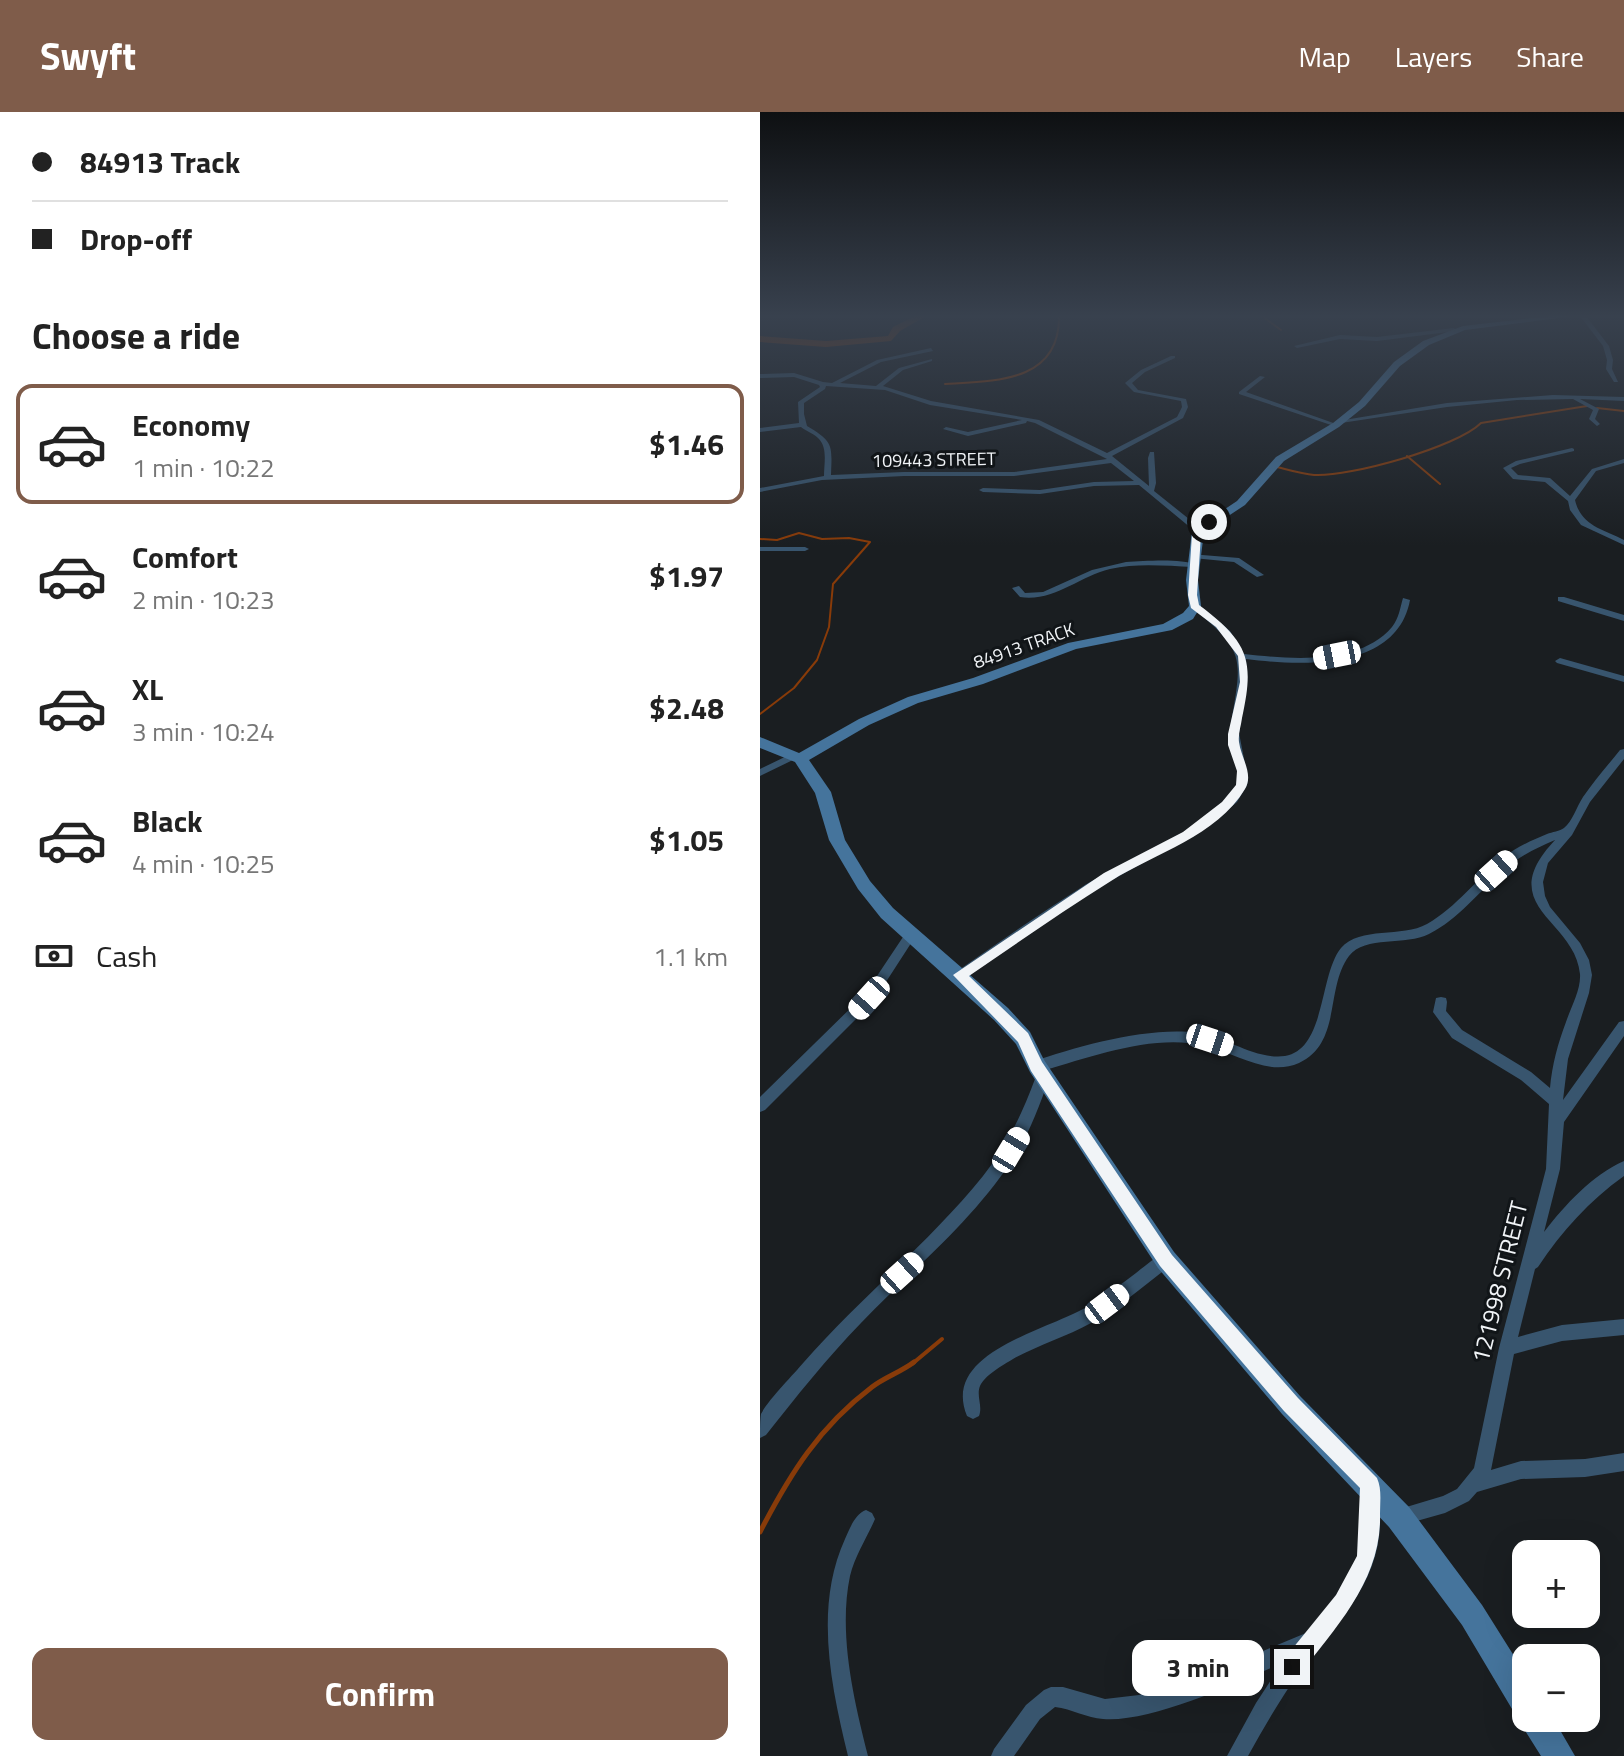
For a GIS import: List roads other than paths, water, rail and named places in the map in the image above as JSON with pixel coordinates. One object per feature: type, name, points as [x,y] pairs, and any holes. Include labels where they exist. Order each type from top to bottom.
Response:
[{"type":"street","points":[[801,425],[801,402],[816,393]]},
{"type":"street","points":[[897,393],[930,403],[1043,424],[1108,459],[1198,532]]},
{"type":"street","name":"109443 STREET","points":[[760,490],[827,478],[1014,474],[1108,459],[1180,418],[1185,407],[1184,400],[1145,393]]},
{"type":"street","points":[[1241,393],[1338,423],[1471,401],[1559,395],[1624,399]]},
{"type":"street","points":[[960,975],[1109,876],[1187,835],[1226,805],[1243,780],[1234,734],[1245,675],[1242,656],[1211,618],[1195,606],[1193,561],[1198,532],[1255,490],[1280,459],[1338,423],[1372,393]]},
{"type":"street","points":[[1559,395],[1596,409],[1592,419],[1597,424]]},
{"type":"street","points":[[946,429],[968,434],[1027,422],[1043,424]]},
{"type":"street","points":[[760,430],[780,425],[801,425],[824,441],[827,478]]},
{"type":"street","points":[[1572,450],[1518,462],[1506,468],[1516,477],[1547,480],[1571,500],[1574,515],[1581,522],[1624,543]]},
{"type":"street","points":[[1150,492],[1153,485],[1152,453]]},
{"type":"street","points":[[1571,500],[1588,482],[1594,470],[1624,461]]},
{"type":"street","points":[[983,490],[1040,492],[1094,484],[1140,483]]},
{"type":"street","points":[[760,549],[805,549]]},
{"type":"street","points":[[1016,588],[1023,595],[1040,596],[1105,568],[1193,561],[1236,560],[1260,575]]},
{"type":"street","points":[[1561,599],[1624,618]]},
{"type":"street","points":[[1242,656],[1312,660],[1375,645],[1393,630],[1404,612],[1406,600]]},
{"type":"street","name":"84913 TRACK","points":[[797,757],[913,700],[987,678],[1073,646],[1151,632],[1183,619],[1195,606]]},
{"type":"street","points":[[1183,619],[1211,618]]},
{"type":"street","points":[[1245,675],[1275,660]]},
{"type":"street","points":[[1560,661],[1624,679]]},
{"type":"street","points":[[760,742],[797,757],[823,792],[837,840],[850,866],[887,913],[960,975],[1023,1038],[1042,1079],[1036,1102],[1011,1150],[943,1234],[854,1319],[760,1429]]},
{"type":"street","name":"121998 STREET","points":[[1476,1483],[1487,1456],[1507,1348],[1553,1169],[1557,1120],[1555,1100],[1560,1061],[1586,976],[1579,953],[1542,905],[1537,888],[1540,868],[1569,830],[1586,800],[1624,752]]},
{"type":"street","points":[[760,773],[797,757]]},
{"type":"street","points":[[1037,1066],[1099,1050],[1181,1038],[1210,1040],[1277,1061],[1291,1061],[1312,1045],[1321,1028],[1339,961],[1352,945],[1412,936],[1431,928],[1509,859],[1569,830]]},
{"type":"street","points":[[760,1106],[869,998],[911,934]]},
{"type":"street","points":[[1441,1002],[1442,1017],[1457,1034],[1526,1076],[1555,1100]]},
{"type":"street","points":[[1557,1120],[1624,1026]]},
{"type":"street","points":[[1037,1066],[1166,1260],[1291,1405],[1399,1517],[1472,1615],[1512,1680]]},
{"type":"street","points":[[1525,1276],[1554,1228],[1574,1207],[1624,1168]]},
{"type":"street","points":[[973,1410],[972,1384],[991,1365],[1011,1352],[1083,1318],[1166,1260]]},
{"type":"street","points":[[1507,1348],[1562,1333],[1624,1327]]},
{"type":"street","points":[[1399,1517],[1445,1504],[1463,1495],[1476,1483],[1521,1470],[1585,1468],[1624,1462]]},
{"type":"street","points":[[1237,1756],[1260,1713],[1343,1602],[1367,1558],[1371,1524],[1370,1484]]},
{"type":"street","points":[[858,1756],[848,1718],[837,1598],[849,1550],[866,1519]]},
{"type":"street","points":[[1001,1756],[1033,1712],[1051,1697],[1063,1697],[1090,1709],[1132,1706],[1243,1670],[1312,1640]]},
{"type":"street","points":[[1544,1732],[1559,1756]]},
{"type":"waterway","points":[[1408,457],[1450,442],[1481,423],[1587,406]]},
{"type":"waterway","points":[[1597,408],[1624,411]]},
{"type":"waterway","points":[[1277,467],[1314,475],[1331,474],[1408,457]]},
{"type":"waterway","points":[[1408,457],[1440,484]]},
{"type":"waterway","points":[[760,539],[777,540],[799,533],[822,539],[849,538],[870,542],[833,584],[829,627],[817,660],[794,688],[760,714]]},
{"type":"waterway","points":[[912,1364],[942,1339]]},
{"type":"waterway","points":[[760,1532],[795,1471],[836,1418],[872,1387],[914,1362]]}]
